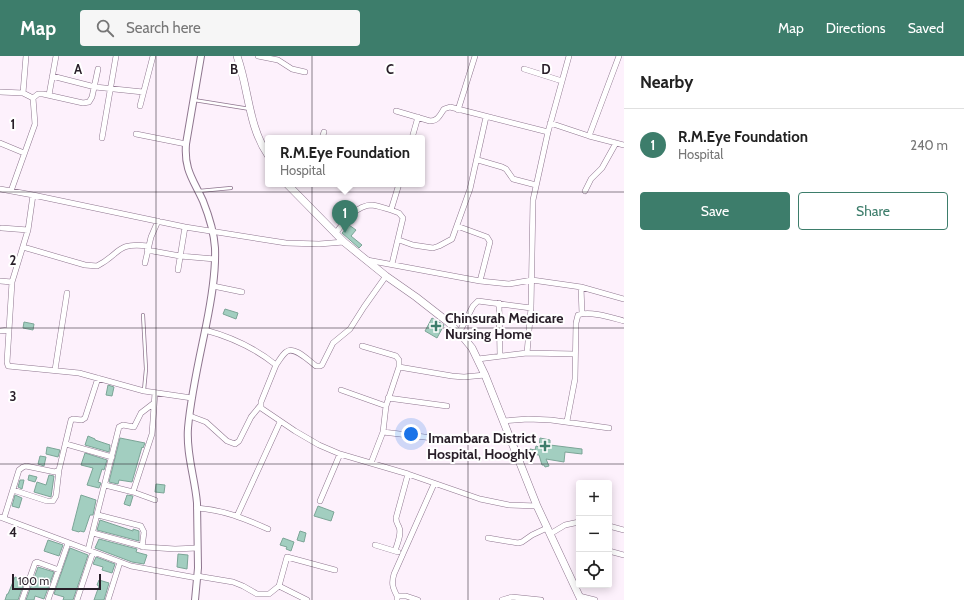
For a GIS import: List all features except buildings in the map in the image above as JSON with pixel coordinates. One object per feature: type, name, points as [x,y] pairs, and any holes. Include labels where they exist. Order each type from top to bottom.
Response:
[{"type":"main road","points":[[237,56],[243,72],[256,133],[265,150]]},
{"type":"main road","points":[[292,187],[335,234],[386,276],[448,322],[472,348],[485,375],[537,506],[580,598]]},
{"type":"street","points":[[23,93],[26,56]]},
{"type":"street","points":[[49,95],[56,56]]},
{"type":"street","points":[[102,138],[116,56]]},
{"type":"street","points":[[140,106],[153,56]]},
{"type":"street","points":[[195,600],[197,577],[197,508],[188,442],[192,398],[213,286],[215,259],[213,230],[186,163],[186,144],[202,56]]},
{"type":"street","points":[[258,56],[278,60],[292,69],[305,72]]},
{"type":"street","points":[[458,110],[474,56]]},
{"type":"street","points":[[527,352],[531,308],[533,200],[550,123],[569,56]]},
{"type":"street","points":[[589,136],[618,56]]},
{"type":"street","points":[[33,98],[38,94],[49,95],[86,103],[91,100],[98,69]]},
{"type":"street","points":[[524,69],[562,81]]},
{"type":"street","points":[[52,76],[94,87],[143,92]]},
{"type":"street","points":[[0,92],[23,93],[33,98]]},
{"type":"street","points":[[11,192],[35,124],[33,98]]},
{"type":"street","points":[[396,111],[435,121],[447,108],[548,132]]},
{"type":"street","points":[[413,135],[418,117]]},
{"type":"street","points":[[399,240],[413,245],[432,248],[452,239],[470,189],[478,160],[486,117]]},
{"type":"street","points":[[550,123],[589,136],[624,145]]},
{"type":"street","points":[[136,134],[186,144]]},
{"type":"street","points":[[0,143],[24,153]]},
{"type":"street","points":[[585,191],[591,179],[602,168],[616,143]]},
{"type":"street","points":[[478,160],[506,169],[513,179],[536,185]]},
{"type":"street","points":[[391,210],[398,187]]},
{"type":"street","points":[[0,190],[33,195],[185,227],[213,230],[286,243],[319,244],[344,242]]},
{"type":"street","points":[[33,195],[28,230],[12,282],[8,330],[8,366],[79,373],[144,391],[192,398]]},
{"type":"street","points":[[335,234],[352,214],[362,208],[372,205],[399,213],[403,218],[399,240],[392,264]]},
{"type":"street","points":[[145,263],[148,248],[158,221]]},
{"type":"street","points":[[457,226],[487,237],[490,242],[480,281]]},
{"type":"street","points":[[178,270],[185,227]]},
{"type":"street","points":[[2,228],[28,230]]},
{"type":"street","points":[[23,247],[85,265],[97,266],[127,245],[136,244],[180,256],[215,259]]},
{"type":"street","points":[[366,260],[480,281],[509,284],[532,280],[581,287],[624,299]]},
{"type":"street","points":[[190,416],[206,422],[227,441],[236,444],[260,406],[276,365],[286,351],[295,351],[316,366],[322,365],[333,343],[350,329],[386,276]]},
{"type":"street","points":[[0,281],[12,282]]},
{"type":"street","points":[[213,286],[242,292]]},
{"type":"street","points":[[581,287],[582,314]]},
{"type":"street","points":[[55,370],[66,293]]},
{"type":"street","points":[[459,333],[475,303],[480,300],[531,308]]},
{"type":"street","points":[[499,303],[500,356]]},
{"type":"street","points":[[567,421],[575,379],[577,318],[582,314],[593,314],[624,321]]},
{"type":"street","points":[[0,331],[8,330]]},
{"type":"street","points":[[205,330],[236,340],[268,358],[276,365]]},
{"type":"street","points":[[362,346],[396,356],[399,360],[399,368],[386,406],[383,432],[371,463]]},
{"type":"street","points":[[478,359],[527,352],[575,354]]},
{"type":"street","points":[[399,368],[464,377],[485,375]]},
{"type":"street","points":[[13,490],[47,501],[53,501],[56,496],[59,470],[71,420],[73,418],[82,420],[85,418],[98,378]]},
{"type":"street","points":[[341,390],[386,406]]},
{"type":"street","points":[[133,492],[152,434],[155,393]]},
{"type":"street","points":[[388,398],[447,406]]},
{"type":"street","points":[[77,600],[91,551],[93,533],[120,426],[123,425],[134,427],[141,413],[154,404]]},
{"type":"street","points":[[260,406],[280,422],[319,445],[340,454],[408,474],[460,494],[493,502],[537,506]]},
{"type":"street","points":[[503,421],[528,418],[567,421],[609,428]]},
{"type":"street","points":[[237,516],[280,422]]},
{"type":"street","points":[[383,432],[441,439]]},
{"type":"street","points":[[66,444],[112,457]]},
{"type":"street","points":[[320,500],[340,454]]},
{"type":"street","points":[[59,470],[52,472],[23,467],[19,470],[2,517],[68,543],[142,569],[238,583],[257,594],[268,594],[279,586],[287,558],[335,570]]},
{"type":"street","points":[[395,551],[400,533],[396,518],[408,474]]},
{"type":"street","points":[[418,600],[406,596],[397,598],[392,588],[392,580],[402,554],[434,484]]},
{"type":"street","points":[[105,485],[156,500]]},
{"type":"street","points":[[197,508],[220,511],[237,516],[268,529]]},
{"type":"street","points":[[98,515],[141,526],[144,532],[142,547]]},
{"type":"street","points":[[488,538],[518,543],[532,535],[576,523]]},
{"type":"street","points":[[612,527],[624,530]]},
{"type":"street","points":[[93,533],[142,547],[175,549],[197,548]]},
{"type":"street","points":[[48,600],[68,543]]},
{"type":"street","points":[[375,545],[402,554]]},
{"type":"street","points":[[612,552],[624,555]]},
{"type":"street","points":[[22,600],[35,563],[37,562],[59,570]]},
{"type":"street","points":[[108,600],[120,562]]},
{"type":"street","points":[[279,586],[307,600]]},
{"type":"street","points":[[502,600],[512,597],[539,600]]},
{"type":"street","points":[[580,598],[595,600]]},
{"type":"lane","points":[[194,100],[250,110]]},
{"type":"lane","points":[[198,192],[231,188]]},
{"type":"lane","points":[[143,315],[146,369],[144,391]]},
{"type":"place","name":"R.M.Eye Foundation","points":[[345,233]]},
{"type":"place","name":"Chinsurah Medicare Nursing Home","points":[[436,326]]},
{"type":"place","name":"Imambara District Hospital, Hooghly","points":[[545,446]]}]
